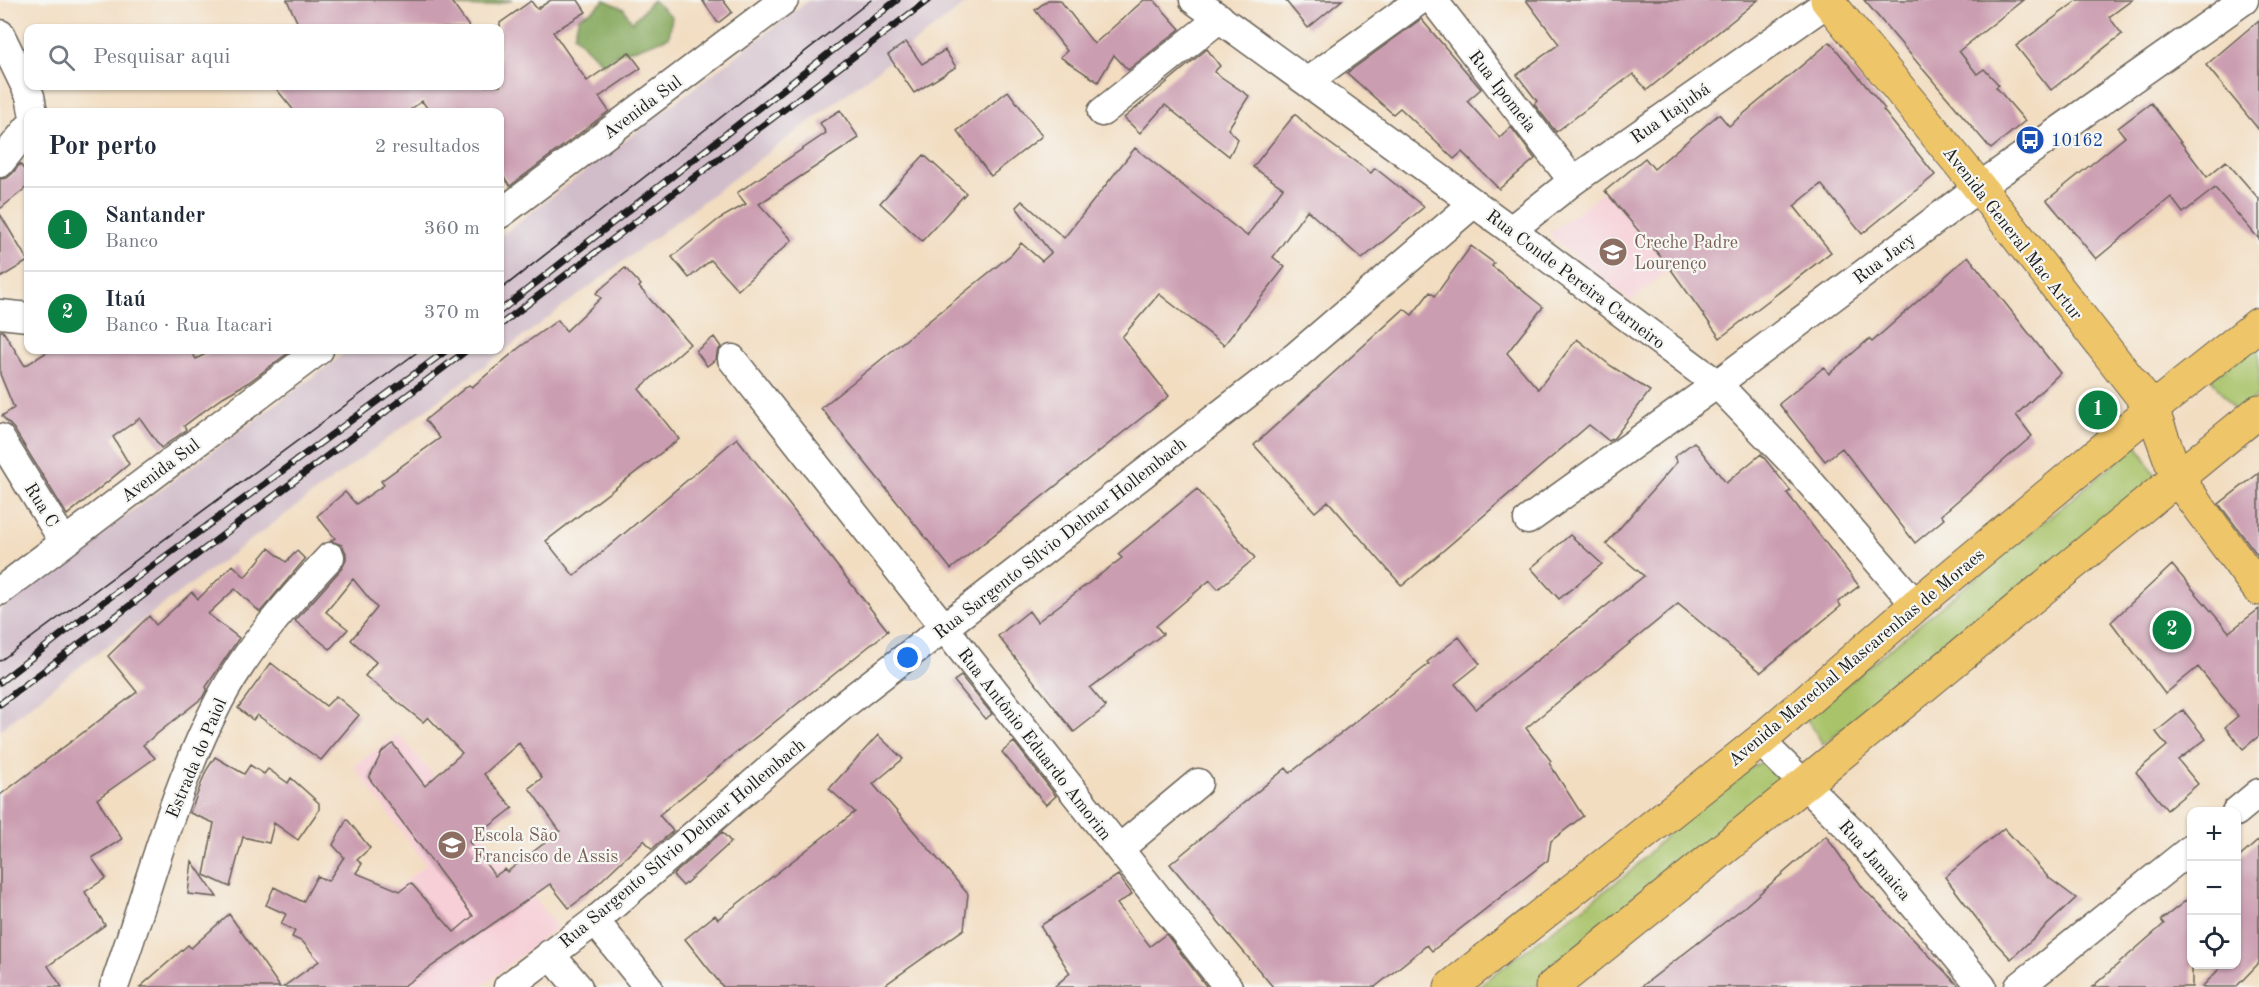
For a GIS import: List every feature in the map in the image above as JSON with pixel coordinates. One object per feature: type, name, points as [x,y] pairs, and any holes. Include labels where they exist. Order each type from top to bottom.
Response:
[{"type":"main road","name":"Avenida General Mac Artur","points":[[1829,1],[2152,409],[2177,478],[2259,589]]},
{"type":"main road","name":"Avenida Marechal Mascarenhas de Moraes","points":[[1451,987],[1761,741],[1916,605],[2152,409],[2259,324]]},
{"type":"main road","points":[[1552,987],[2259,411]]},
{"type":"street","name":"Avenida Sul","points":[[504,211],[784,0]]},
{"type":"street","name":"Rua Conde Pereira Carneiro","points":[[1194,0],[1511,230],[1717,384],[1795,465],[1916,605]]},
{"type":"street","points":[[1308,81],[1420,0]]},
{"type":"street","name":"Rua Ipomeia","points":[[1433,0],[1572,181]]},
{"type":"street","name":"Rua Jacy","points":[[1528,520],[1717,384],[1979,188],[2244,0]]},
{"type":"street","name":"Rua Itajubá","points":[[1511,230],[1572,181],[1829,1]]},
{"type":"street","points":[[1102,112],[1220,18]]},
{"type":"street","points":[[0,34],[24,84]]},
{"type":"street","points":[[27,90],[32,108]]},
{"type":"street","points":[[0,163],[24,133]]},
{"type":"street","name":"Rua Sargento Sílvio Delmar Hollembach","points":[[508,987],[594,921],[841,706],[1296,356],[1474,203]]},
{"type":"street","points":[[0,314],[24,317]]},
{"type":"street","name":"Avenida Sul","points":[[0,591],[314,354]]},
{"type":"street","name":"Rua Antônio Eduardo Amorim","points":[[732,359],[1228,987]]},
{"type":"street","name":"Rua C","points":[[0,438],[64,542]]},
{"type":"street","name":"Estrada do Paiol","points":[[114,987],[137,922],[164,832],[219,700],[246,657],[268,628],[290,600],[330,558]]},
{"type":"street","name":"Rua Jamaica","points":[[1761,741],[1855,834],[1982,987]]},
{"type":"street","points":[[1119,849],[1198,783]]},
{"type":"street","points":[[2241,808],[2259,793]]},
{"type":"street","points":[[2019,987],[2187,852]]},
{"type":"street","points":[[594,921],[648,987]]},
{"type":"street","points":[[550,954],[578,987]]},
{"type":"shaded area","points":[[809,0],[971,0],[504,351],[504,233]]},
{"type":"shaded area","name":"Creche Padre Lourenço","points":[[1605,191],[1670,268],[1631,302],[1550,236],[1551,232]]},
{"type":"shaded area","points":[[344,354],[500,354],[67,676],[0,730],[0,609]]},
{"type":"shaded area","name":"Escola São Francisco de Assis","points":[[398,734],[476,825],[557,927],[481,987],[332,987],[308,957],[426,865],[354,766]]},
{"type":"green space","points":[[454,0],[512,0],[485,7],[459,6]]},
{"type":"green space","points":[[605,0],[624,9],[632,22],[653,0],[672,17],[669,37],[621,52],[603,64],[574,35],[579,17],[593,10]]},
{"type":"green space","points":[[2259,342],[2259,395],[2237,412],[2211,379]]},
{"type":"green space","points":[[2137,445],[2159,481],[1823,744],[1806,718]]},
{"type":"green space","points":[[1769,758],[1789,782],[1680,873],[1535,987],[1477,987],[1631,871],[1711,790]]},
{"type":"building","points":[[287,0],[450,0],[467,24],[298,24]]},
{"type":"building","points":[[551,0],[578,0],[586,12],[553,32],[587,81],[629,52],[641,68],[599,97],[609,111],[510,186],[504,177],[504,108],[427,108],[422,101],[412,108],[292,108],[277,90],[504,90],[504,24],[500,23],[531,1],[537,9]]},
{"type":"building","points":[[702,0],[723,0],[732,12],[718,23]]},
{"type":"building","points":[[1048,0],[1060,0],[1094,44],[1144,0],[1154,0],[1180,29],[1128,70],[1114,55],[1098,82],[1060,57],[1067,51],[1035,10]]},
{"type":"building","points":[[1285,0],[1342,0],[1308,28]]},
{"type":"building","points":[[1526,0],[1758,0],[1647,90],[1633,74],[1556,132],[1534,104],[1537,101],[1517,75],[1559,44]]},
{"type":"building","points":[[1864,0],[2023,0],[1959,51],[1977,74],[1984,69],[1999,85],[1996,87],[2025,121],[1991,149]]},
{"type":"building","points":[[2078,0],[2132,0],[2109,17],[2122,34],[2051,90],[2016,46]]},
{"type":"building","points":[[1421,19],[1481,89],[1467,101],[1500,138],[1511,127],[1535,159],[1499,189],[1462,152],[1454,159],[1400,108],[1393,114],[1347,73]]},
{"type":"building","points":[[2259,20],[2259,130],[2206,65]]},
{"type":"building","points":[[906,42],[922,64],[945,50],[956,67],[914,93],[888,55]]},
{"type":"building","points":[[1830,42],[1935,175],[1862,234],[1821,184],[1794,206],[1831,252],[1720,338],[1670,268],[1605,191],[1645,158],[1654,169],[1719,114],[1729,126]]},
{"type":"building","points":[[1207,49],[1220,66],[1214,72],[1249,96],[1228,129],[1238,139],[1229,156],[1165,105],[1140,133],[1124,118]]},
{"type":"building","points":[[1008,91],[1042,136],[991,176],[957,131]]},
{"type":"building","points":[[2151,103],[2207,177],[2226,161],[2259,199],[2259,239],[2215,188],[2183,213],[2171,197],[2096,259],[2047,200],[2125,137],[2118,128]]},
{"type":"building","points":[[840,110],[859,138],[759,204],[792,240],[738,290],[711,260],[689,278],[672,257],[719,219],[746,204],[737,193],[826,133],[820,123]]},
{"type":"building","points":[[1295,114],[1314,132],[1371,173],[1375,168],[1424,207],[1362,259],[1307,210],[1273,257],[1285,267],[1224,345],[1159,294],[1122,337],[1169,396],[951,569],[821,408],[1012,254],[1021,243],[1042,261],[1051,253],[1016,207],[1022,201],[1064,238],[1135,148],[1247,236],[1283,188],[1253,167]]},
{"type":"building","points":[[924,155],[966,193],[922,241],[880,203]]},
{"type":"building","points":[[20,164],[24,170],[24,189],[0,209],[0,179],[12,174]]},
{"type":"building","points":[[0,214],[24,254],[24,263],[0,278]]},
{"type":"building","points":[[1471,246],[1494,263],[1492,266],[1543,307],[1507,353],[1538,389],[1577,339],[1611,366],[1650,391],[1614,438],[1609,441],[1589,425],[1402,586],[1328,501],[1315,512],[1254,445],[1404,309],[1412,315],[1430,292],[1435,296]]},
{"type":"building","points":[[1968,256],[2060,373],[2016,415],[2032,436],[1941,515],[1944,519],[1915,543],[1842,448],[1825,461],[1779,404],[1824,367],[1829,374],[1869,339],[1872,342]]},
{"type":"building","points":[[625,268],[690,344],[639,389],[679,439],[546,541],[574,576],[737,438],[888,631],[659,815],[673,831],[652,849],[644,840],[585,896],[569,908],[550,884],[402,987],[283,987],[319,961],[303,942],[292,937],[295,931],[281,924],[286,914],[266,905],[274,887],[303,902],[317,876],[328,881],[344,857],[333,845],[347,819],[370,848],[357,860],[362,864],[356,873],[400,891],[411,883],[454,932],[473,916],[369,778],[382,752],[393,744],[425,786],[462,753],[428,717],[423,722],[365,676],[376,662],[351,640],[377,608],[353,579],[326,612],[348,629],[330,649],[295,621],[342,568],[346,560],[346,553],[342,545],[331,541],[335,538],[317,516],[345,492],[356,504],[384,485],[381,481],[440,438],[425,420],[469,385],[472,387],[520,347],[558,320],[566,331],[601,298],[596,293]],"holes":[[[519,743],[542,778],[529,788],[560,831],[507,872],[505,869],[495,876],[469,842],[513,808],[484,774]]]},
{"type":"building","points":[[0,331],[3,331],[25,366],[44,354],[193,354],[196,359],[205,354],[287,354],[184,426],[186,430],[161,448],[140,418],[113,437],[129,464],[67,515],[14,429],[2,416],[14,408],[0,374]]},
{"type":"building","points":[[714,337],[721,347],[716,359],[707,366],[696,351]]},
{"type":"building","points":[[1694,442],[1726,483],[1761,454],[1791,491],[1787,493],[1859,586],[1838,602],[1841,606],[1761,672],[1678,604],[1526,728],[1551,761],[1549,763],[1583,816],[1551,841],[1548,860],[1432,951],[1427,945],[1375,987],[1273,987],[1170,864],[1286,768],[1290,773],[1429,664],[1427,662],[1459,637],[1480,664],[1455,684],[1476,709],[1644,576],[1606,544],[1677,462],[1674,457]]},
{"type":"building","points":[[2259,473],[2259,557],[2219,504]]},
{"type":"building","points":[[1197,489],[1255,558],[1218,589],[1210,580],[1156,626],[1163,634],[1090,688],[1106,707],[1074,732],[998,636],[1029,611],[1037,622],[1122,558],[1118,554]]},
{"type":"building","points":[[1570,535],[1602,564],[1559,599],[1531,568]]},
{"type":"building","points":[[269,548],[286,562],[297,551],[305,559],[260,612],[235,589],[208,614],[239,638],[206,687],[202,698],[143,745],[155,758],[97,799],[122,839],[92,858],[106,878],[85,892],[105,925],[48,966],[62,987],[0,987],[0,795],[137,692],[108,656],[149,616],[156,625],[192,592],[198,599],[233,565],[245,577]]},
{"type":"building","points":[[2172,565],[2229,632],[2259,609],[2259,736],[2243,749],[2225,727],[2238,716],[2198,667],[2165,694],[2111,622]]},
{"type":"building","points":[[271,663],[326,706],[336,696],[359,715],[321,760],[257,715],[253,720],[238,708]]},
{"type":"building","points":[[961,676],[992,714],[985,719],[954,681]]},
{"type":"building","points":[[2183,710],[2206,739],[2178,760],[2198,784],[2167,810],[2136,772],[2167,746],[2156,732]]},
{"type":"building","points":[[878,735],[903,759],[873,784],[968,894],[964,929],[882,987],[723,987],[685,939],[715,915],[718,919],[855,812],[829,789]]},
{"type":"building","points":[[1014,742],[1056,796],[1046,805],[1002,752]]},
{"type":"building","points":[[215,757],[244,774],[250,765],[264,774],[268,769],[288,783],[291,778],[319,803],[319,810],[298,840],[274,823],[269,843],[243,837],[230,887],[204,875],[214,823],[190,813],[206,771]]},
{"type":"building","points":[[2004,828],[2049,878],[2076,898],[2011,959],[1993,940],[1945,877]]},
{"type":"building","points":[[722,832],[731,842],[683,886],[673,875]]},
{"type":"building","points":[[1826,836],[1863,888],[1960,987],[1641,987],[1743,908]]},
{"type":"building","points":[[2259,840],[2259,963],[2236,987],[2202,987],[2219,969],[2241,969],[2241,856]]},
{"type":"building","points":[[192,861],[217,897],[188,894]]},
{"type":"building","points":[[1118,875],[1132,894],[1117,904],[1150,946],[1166,934],[1207,987],[1054,987],[1070,973],[1040,926]]},
{"type":"building","points":[[2187,900],[2187,969],[2192,969],[2192,987],[2092,987],[2164,924],[2161,920]]},
{"type":"building","points":[[229,914],[280,987],[140,987],[188,945],[191,948]]},
{"type":"tram line","points":[[504,287],[871,0]]},
{"type":"tram line","points":[[0,661],[415,354]]},
{"type":"railway","points":[[504,308],[897,0]]},
{"type":"railway","points":[[504,322],[928,0]]},
{"type":"railway","points":[[0,682],[114,594],[442,354]]},
{"type":"railway","points":[[0,704],[462,354]]},
{"type":"place","name":"10162","points":[[2030,140]]},
{"type":"place","name":"Creche Padre Lourenço","points":[[1613,252]]},
{"type":"place","name":"Santander","points":[[2098,410]]},
{"type":"place","name":"Itaú","points":[[2172,630]]},
{"type":"place","name":"Escola São Francisco de Assis","points":[[452,845]]}]
